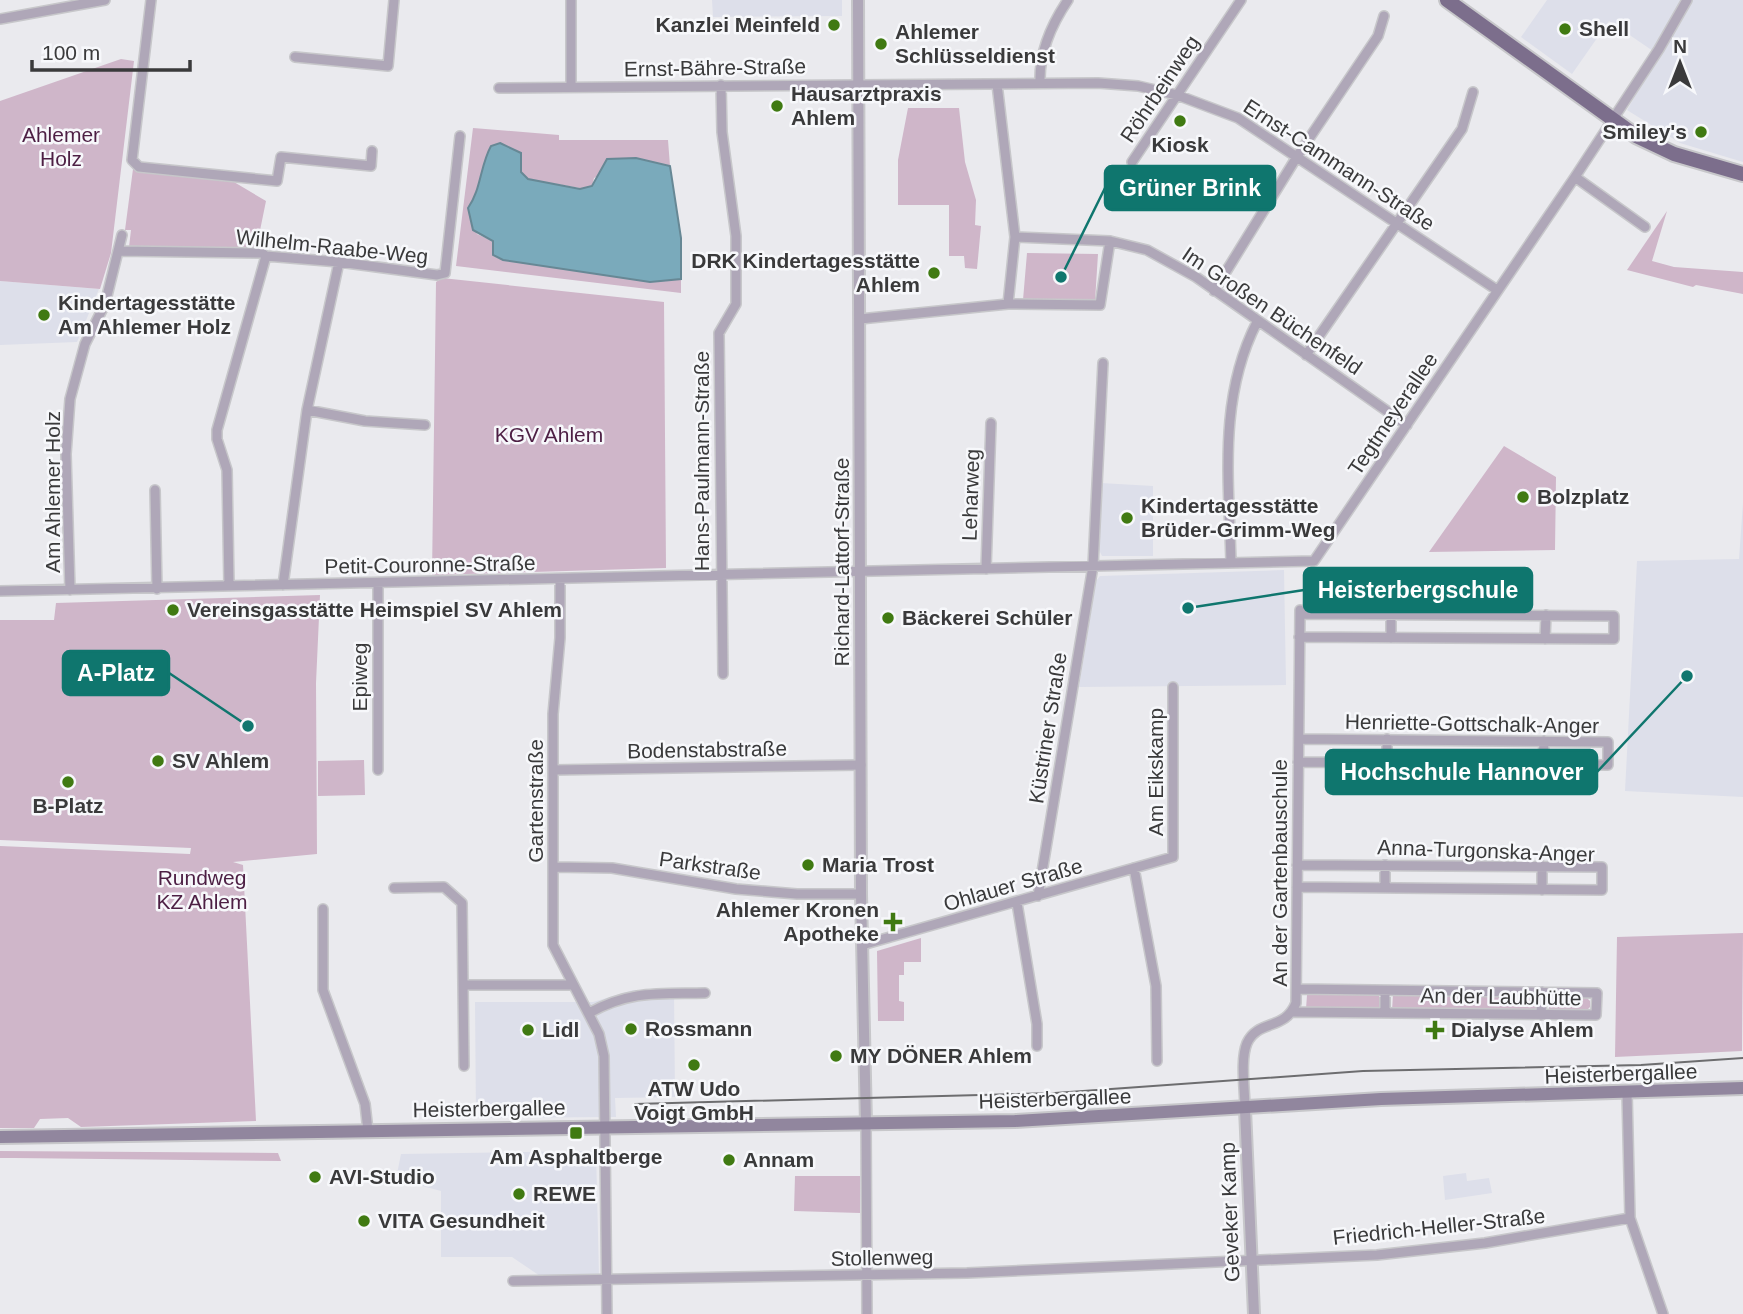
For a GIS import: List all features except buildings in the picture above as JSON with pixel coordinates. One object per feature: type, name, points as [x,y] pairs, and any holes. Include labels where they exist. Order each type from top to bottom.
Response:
[{"type":"main road","points":[[1447,0],[1613,119],[1664,149],[1743,174]]},
{"type":"main road","name":"Heisterbergallee","points":[[0,1137],[1056,1120],[1381,1099],[1743,1088]]},
{"type":"street","points":[[0,19],[104,0]]},
{"type":"street","points":[[151,0],[132,160],[139,167],[277,181],[281,157],[370,166],[372,151]]},
{"type":"street","points":[[295,58],[388,66],[394,0]]},
{"type":"street","points":[[571,0],[571,87]]},
{"type":"street","name":"Richard-Lattorf-Straße","points":[[858,0],[862,944],[866,1124]]},
{"type":"street","points":[[1040,83],[1040,66],[1048,37],[1068,0]]},
{"type":"street","name":"Röhrbeinweg","points":[[1132,162],[1241,0]]},
{"type":"street","name":"Tegtmeyerallee","points":[[861,572],[1314,561],[1575,177],[1687,0]]},
{"type":"street","points":[[1214,291],[1298,155],[1378,36],[1384,16]]},
{"type":"street","name":"Ernst-Cammann-Straße","points":[[859,84],[1040,83],[1138,86],[1177,94],[1237,118],[1298,155],[1497,290]]},
{"type":"street","name":"Ernst-Bähre-Straße","points":[[499,88],[859,84]]},
{"type":"street","points":[[997,84],[1015,237],[1009,304]]},
{"type":"street","name":"Hans-Paulmann-Straße","points":[[721,85],[724,154],[736,236],[736,304],[719,332],[723,674]]},
{"type":"street","points":[[1306,355],[1462,129],[1473,92]]},
{"type":"street","name":"Wilhelm-Raabe-Weg","points":[[119,251],[262,253],[266,256],[339,262],[436,275],[445,273],[460,136]]},
{"type":"street","points":[[1575,177],[1645,227]]},
{"type":"street","name":"Am Ahlemer Holz","points":[[70,590],[66,454],[71,399],[85,344],[106,300],[122,235]]},
{"type":"street","name":"Im Großen Büchenfeld","points":[[1015,237],[1110,241],[1147,250],[1172,262],[1407,425]]},
{"type":"street","points":[[860,319],[1009,304],[1100,305],[1110,241]]},
{"type":"street","points":[[229,586],[227,470],[217,439],[217,430],[266,256]]},
{"type":"street","points":[[283,585],[307,410],[339,262]]},
{"type":"street","points":[[1231,563],[1228,430],[1232,392],[1241,354],[1257,322]]},
{"type":"street","name":"Küstriner Straße","points":[[1038,896],[1093,566],[1103,363]]},
{"type":"street","points":[[307,410],[365,421],[425,425]]},
{"type":"street","name":"Leharweg","points":[[986,569],[991,423]]},
{"type":"street","points":[[155,490],[157,589]]},
{"type":"street","name":"Petit-Couronne-Straße","points":[[0,591],[861,572]]},
{"type":"street","name":"Gartenstraße","points":[[560,580],[553,770],[553,945],[571,985],[599,1034],[604,1056],[605,1127]]},
{"type":"street","name":"Epiweg","points":[[378,583],[378,769]]},
{"type":"street","name":"An der Gartenbauschule","points":[[1245,1109],[1245,1050],[1248,1040],[1258,1030],[1283,1022],[1293,1012],[1297,989],[1300,612],[1391,614]]},
{"type":"street","points":[[1299,637],[1391,638],[1545,639],[1614,639],[1614,616],[1391,614],[1391,638]]},
{"type":"street","points":[[1545,639],[1546,615]]},
{"type":"street","name":"Am Eikskamp","points":[[1173,687],[1173,857]]},
{"type":"street","name":"Henriette-Gottschalk-Anger","points":[[1298,762],[1608,765],[1608,742],[1299,739]]},
{"type":"street","points":[[1387,739],[1387,762]]},
{"type":"street","points":[[1543,764],[1544,741]]},
{"type":"street","name":"Bodenstabstraße","points":[[553,770],[861,765]]},
{"type":"street","name":"Ohlauer Straße","points":[[862,944],[1017,903],[1173,857]]},
{"type":"street","name":"Anna-Turgonska-Anger","points":[[1297,865],[1602,867],[1602,890],[1297,887]]},
{"type":"street","points":[[1385,865],[1385,888]]},
{"type":"street","points":[[1542,866],[1542,890]]},
{"type":"street","name":"Parkstraße","points":[[553,867],[612,868],[736,889],[797,894],[862,894]]},
{"type":"street","points":[[1135,868],[1156,986],[1157,1061]]},
{"type":"street","points":[[394,888],[444,887],[462,903],[464,1066]]},
{"type":"street","points":[[1017,903],[1037,1024],[1037,1046]]},
{"type":"street","points":[[324,909],[323,990],[365,1104],[368,1131]]},
{"type":"street","points":[[464,985],[571,985]]},
{"type":"street","name":"An der Laubhütte","points":[[1293,1012],[1596,1015],[1597,993],[1297,989]]},
{"type":"street","points":[[1385,990],[1385,1013]]},
{"type":"street","points":[[1541,1015],[1542,992]]},
{"type":"street","points":[[589,1013],[615,999],[635,994],[705,993]]},
{"type":"street","points":[[1626,1093],[1630,1218],[1663,1314]]},
{"type":"street","name":"Geveker Kamp","points":[[1245,1109],[1254,1314]]},
{"type":"street","points":[[866,1124],[867,1314]]},
{"type":"street","points":[[605,1127],[607,1314]]},
{"type":"street","name":"Friedrich-Heller-Straße","points":[[1251,1260],[1377,1255],[1438,1249],[1573,1230],[1630,1218]]},
{"type":"street","name":"Stollenweg","points":[[513,1281],[867,1276],[1251,1260]]},
{"type":"shaded area","points":[[712,0],[842,0],[842,16],[713,17]]},
{"type":"shaded area","points":[[1547,0],[1687,0],[1656,53],[1609,21],[1572,74],[1521,37]]},
{"type":"shaded area","points":[[1691,0],[1743,0],[1743,162],[1680,143],[1627,110]]},
{"type":"shaded area","name":"Kindertagesstätte Am Ahlemer Holz","points":[[0,281],[99,289],[77,342],[0,345]]},
{"type":"shaded area","name":"Kindertagesstätte Brüder-Grimm-Weg","points":[[1101,483],[1153,486],[1153,556],[1102,556],[1099,550]]},
{"type":"shaded area","points":[[1743,503],[1743,797],[1625,791],[1637,561],[1739,559]]},
{"type":"shaded area","points":[[1284,570],[1286,685],[1079,687],[1096,581],[1100,576]]},
{"type":"shaded area","points":[[633,990],[674,991],[675,1097],[615,1098],[616,1117],[476,1118],[475,1002],[593,1002]]},
{"type":"shaded area","points":[[596,1151],[599,1276],[543,1278],[512,1257],[441,1257],[441,1191],[396,1179],[401,1154]]},
{"type":"shaded area","points":[[1466,1173],[1467,1181],[1489,1178],[1492,1193],[1445,1200],[1443,1176]]},
{"type":"green space","name":"Ahlemer Holz","points":[[121,59],[134,61],[111,253],[100,289],[0,281],[0,101]]},
{"type":"green space","points":[[908,108],[959,108],[965,162],[976,200],[975,225],[981,226],[977,269],[965,268],[964,256],[949,256],[949,205],[898,205],[898,160]]},
{"type":"green space","points":[[473,128],[559,135],[559,140],[668,140],[670,166],[636,158],[594,178],[592,187],[585,189],[528,179],[521,172],[521,166],[481,174],[476,198],[468,208],[477,234],[493,241],[493,255],[498,258],[650,282],[681,279],[681,293],[456,266]]},
{"type":"green space","points":[[133,169],[234,182],[266,201],[256,250],[129,247],[131,230],[125,230]]},
{"type":"green space","points":[[1667,211],[1652,261],[1674,267],[1743,272],[1743,294],[1696,285],[1693,287],[1627,270]]},
{"type":"green space","points":[[1027,253],[1098,254],[1095,301],[1023,300]]},
{"type":"green space","name":"KGV Ahlem","points":[[442,278],[664,302],[666,568],[432,575],[436,282]]},
{"type":"green space","points":[[1504,446],[1556,477],[1555,550],[1429,552]]},
{"type":"green space","name":"Rundweg KZ Ahlem","points":[[320,595],[316,683],[317,854],[233,862],[243,865],[256,1121],[81,1127],[68,1118],[40,1119],[34,1128],[0,1128],[0,846],[190,854],[191,848],[0,840],[0,620],[54,620],[56,603]]},
{"type":"green space","points":[[364,760],[365,795],[318,796],[318,761]]},
{"type":"green space","points":[[1743,933],[1742,1051],[1615,1057],[1617,937]]},
{"type":"green space","points":[[921,938],[921,962],[904,962],[904,975],[899,975],[899,1001],[904,1002],[904,1021],[878,1021],[877,951]]},
{"type":"green space","points":[[1379,994],[1381,1009],[1306,1009],[1307,995]]},
{"type":"green space","points":[[1393,994],[1536,995],[1538,1009],[1392,1011]]},
{"type":"green space","points":[[1549,995],[1585,996],[1590,1001],[1590,1007],[1585,1012],[1549,1012]]},
{"type":"green space","points":[[0,1151],[278,1153],[281,1161],[0,1158]]},
{"type":"green space","points":[[795,1176],[860,1176],[860,1213],[794,1211]]},
{"type":"water","points":[[500,143],[521,153],[521,172],[528,179],[580,189],[592,186],[607,159],[636,158],[670,166],[681,238],[681,279],[650,282],[503,260],[493,255],[493,241],[473,230],[468,208],[476,194],[491,146]]},
{"type":"tram line","points":[[635,1104],[1055,1093],[1363,1071],[1641,1065],[1743,1058]]},
{"type":"place","name":"Kanzlei Meinfeld","points":[[834,25]]},
{"type":"place","name":"Shell","points":[[1565,29]]},
{"type":"place","name":"Ahlemer Schlüsseldienst","points":[[881,44]]},
{"type":"place","name":"Hausarztpraxis Ahlem","points":[[777,106]]},
{"type":"place","name":"Kiosk","points":[[1180,121]]},
{"type":"place","name":"Smiley's","points":[[1701,132]]},
{"type":"place","name":"DRK Kindertagesstätte Ahlem","points":[[934,273]]},
{"type":"place","name":"Grüner Brink","points":[[1061,277]]},
{"type":"place","name":"Kindertagesstätte Am Ahlemer Holz","points":[[44,315]]},
{"type":"place","name":"Bolzplatz","points":[[1523,497]]},
{"type":"place","name":"Kindertagesstätte Brüder-Grimm-Weg","points":[[1127,518]]},
{"type":"place","name":"Heisterbergschule","points":[[1188,608]]},
{"type":"place","name":"Vereinsgasstätte Heimspiel SV Ahlem","points":[[173,610]]},
{"type":"place","name":"Bäckerei Schüler","points":[[888,618]]},
{"type":"place","name":"Hochschule Hannover","points":[[1687,676]]},
{"type":"place","name":"A-Platz","points":[[248,726]]},
{"type":"place","name":"SV Ahlem","points":[[158,761]]},
{"type":"place","name":"B-Platz","points":[[68,782]]},
{"type":"place","name":"Maria Trost","points":[[808,865]]},
{"type":"place","name":"Ahlemer Kronen Apotheke","points":[[893,922]]},
{"type":"place","name":"Rossmann","points":[[631,1029]]},
{"type":"place","name":"Lidl","points":[[528,1030]]},
{"type":"place","name":"Dialyse Ahlem","points":[[1435,1030]]},
{"type":"place","name":"MY DÖNER Ahlem","points":[[836,1056]]},
{"type":"place","name":"ATW Udo Voigt GmbH","points":[[694,1065]]},
{"type":"place","name":"Am Asphaltberge","points":[[576,1133]]},
{"type":"place","name":"Annam","points":[[729,1160]]},
{"type":"place","name":"AVI-Studio","points":[[315,1177]]},
{"type":"place","name":"REWE","points":[[519,1194]]},
{"type":"place","name":"VITA Gesundheit","points":[[364,1221]]}]
